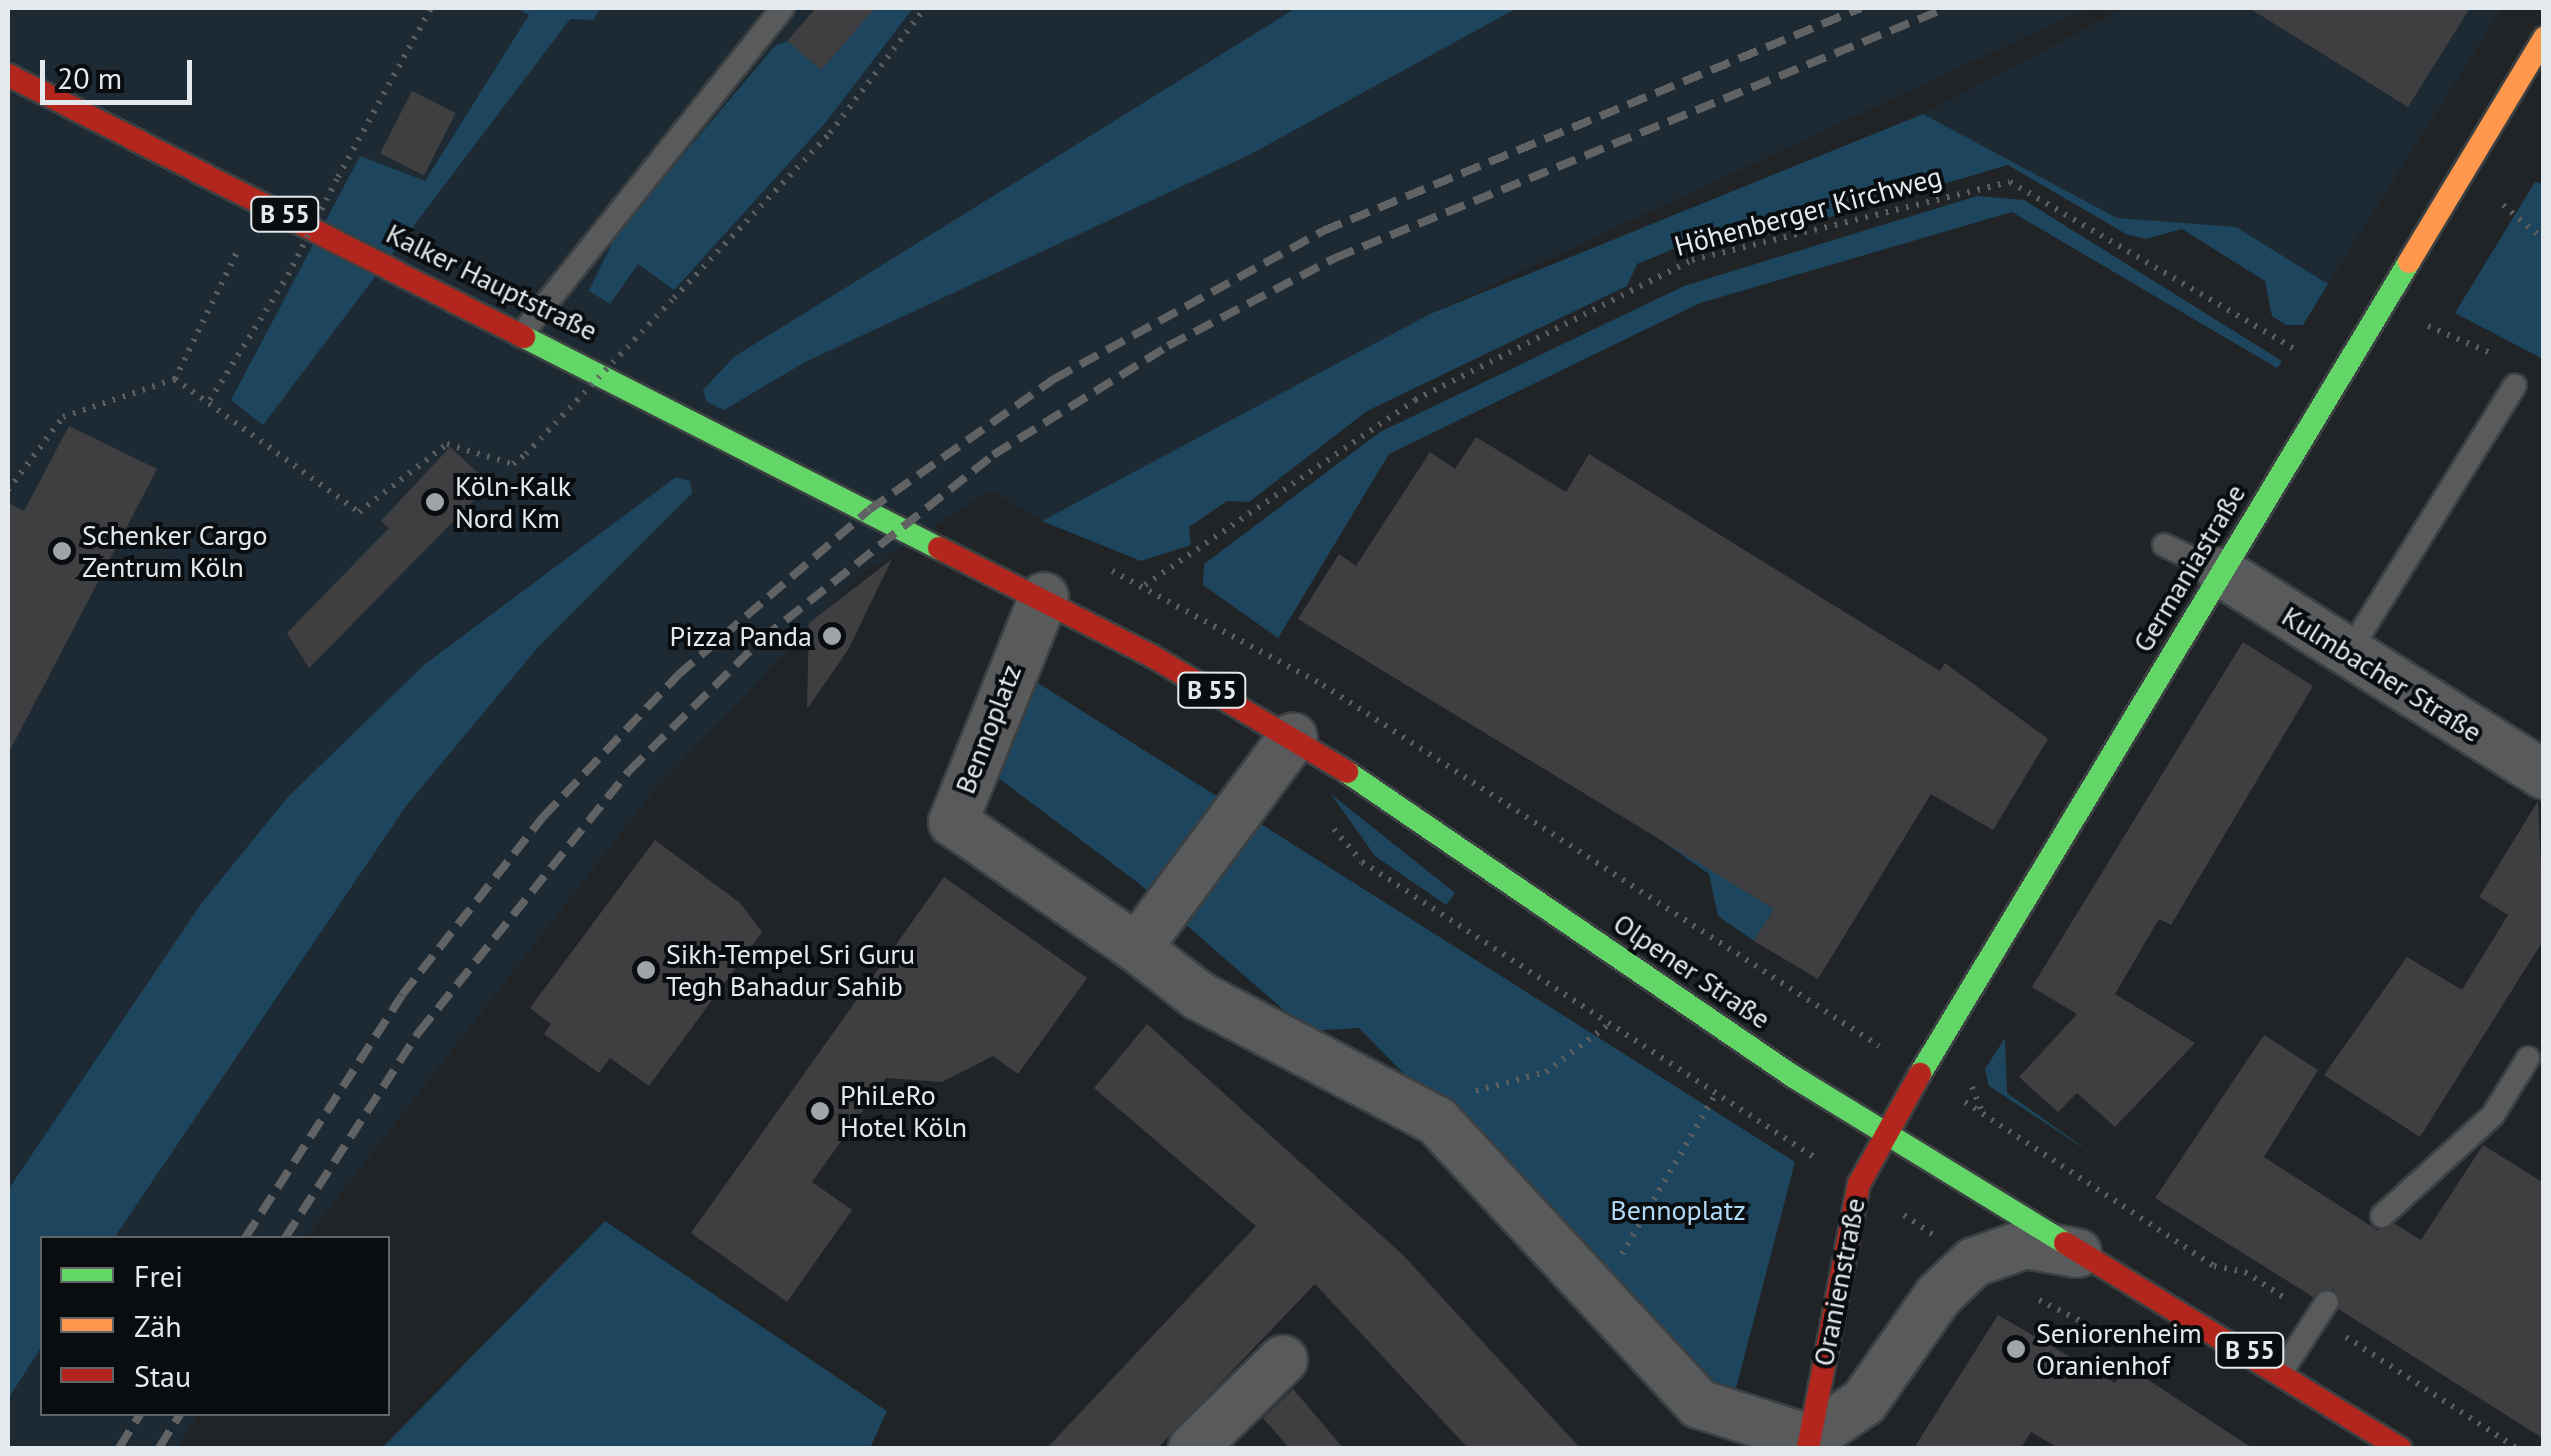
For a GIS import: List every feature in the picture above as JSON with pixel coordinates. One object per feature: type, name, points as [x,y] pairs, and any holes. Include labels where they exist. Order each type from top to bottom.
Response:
[{"type":"main road","name":"Germaniastraße","points":[[1886,1129],[2544,38]]},
{"type":"main road","name":"Kalker Hauptstraße","points":[[8,75],[524,331],[947,547]]},
{"type":"main road","name":"Olpener Straße","points":[[947,547],[1293,737],[1794,1077],[2282,1371],[2400,1448]]},
{"type":"main road","name":"Oranienstraße","points":[[1808,1444],[1859,1184],[1886,1129]]},
{"type":"street","name":"Kulmbacher Straße","points":[[2221,572],[2544,775]]},
{"type":"street","name":"Bennoplatz","points":[[1044,597],[952,822],[1137,948],[1199,996],[1436,1122],[1700,1404],[1808,1444]]},
{"type":"street","points":[[1137,948],[1268,776],[1293,737]]},
{"type":"street","name":"Oranienstraße","points":[[1808,1444],[1864,1402],[1928,1308],[1974,1262],[2037,1243],[2094,1260]]},
{"type":"street","points":[[1193,1448],[1283,1360]]},
{"type":"lane","points":[[524,331],[783,8]]},
{"type":"lane","points":[[2348,652],[2515,385]]},
{"type":"lane","points":[[2164,545],[2221,572]]},
{"type":"lane","points":[[2382,1216],[2493,1115],[2528,1058]]},
{"type":"lane","points":[[2282,1371],[2322,1310]]},
{"type":"path","points":[[210,400],[288,275],[431,8]]},
{"type":"path","points":[[175,379],[210,400],[359,512],[448,444],[512,464],[526,454],[830,133],[924,8]]},
{"type":"path","name":"Höhenberger Kirchweg","points":[[1919,1073],[1323,685],[1144,586],[1414,400],[1692,260],[2010,182],[2338,378]]},
{"type":"path","points":[[2500,202],[2544,240]]},
{"type":"path","points":[[8,490],[63,417],[175,379],[244,238]]},
{"type":"path","points":[[2427,326],[2510,361]]},
{"type":"path","points":[[1268,776],[1362,862],[1608,1026],[1859,1184]]},
{"type":"path","points":[[1436,1122],[1465,1094],[1546,1072],[1608,1026]]},
{"type":"path","points":[[1919,1073],[2214,1266],[2244,1272],[2322,1310],[2516,1448]]},
{"type":"path","points":[[1601,1295],[1716,1095]]},
{"type":"shaded area","points":[[8,8],[2088,8],[1430,314],[1042,521],[991,490],[861,574],[656,788],[308,1236],[40,1236],[40,1416],[197,1416],[177,1448],[8,1448]]},
{"type":"shaded area","points":[[2125,8],[2502,8],[2328,284],[2236,227],[2117,218],[1923,114]]},
{"type":"green space","points":[[516,8],[601,8],[593,20],[570,19],[263,425],[231,400],[360,156],[425,181],[529,15]]},
{"type":"green space","points":[[875,8],[913,8],[826,122],[674,290],[638,264],[610,304],[589,291],[617,233],[775,46],[787,41],[821,70]]},
{"type":"green space","points":[[1296,8],[1517,8],[1251,154],[805,362],[724,410],[707,402],[703,390],[734,357]]},
{"type":"green space","points":[[1923,114],[2117,218],[2236,227],[2328,284],[2303,325],[2286,325],[2272,316],[2265,281],[2182,229],[2146,239],[2126,234],[2008,165],[1734,245],[1710,234],[1637,264],[1627,286],[1367,411],[1249,502],[1227,501],[1189,527],[1191,545],[1141,561],[1042,521],[1430,314]]},
{"type":"green space","points":[[2535,182],[2544,184],[2543,359],[2455,313]]},
{"type":"green space","points":[[1977,196],[2024,200],[2282,361],[2277,368],[2012,212],[1700,303],[1389,454],[1278,638],[1203,585],[1204,564],[1380,432],[1684,286]]},
{"type":"green space","points":[[676,477],[690,481],[692,493],[538,647],[406,806],[115,1236],[40,1236],[40,1349],[8,1399],[8,1190],[201,904],[288,797],[424,665]]},
{"type":"green space","name":"Bennoplatz","points":[[1030,678],[1795,1162],[1734,1396],[1712,1388],[1359,1028],[1308,1031],[1137,882],[989,771]]},
{"type":"green space","points":[[1331,794],[1455,893],[1446,905],[1375,856]]},
{"type":"green space","points":[[1652,834],[1774,909],[1754,941],[1718,916],[1709,874]]},
{"type":"green space","points":[[2005,1038],[2007,1093],[2094,1155],[1989,1086],[1985,1069]]},
{"type":"green space","points":[[605,1221],[887,1411],[870,1448],[382,1448]]},
{"type":"building","points":[[816,8],[875,8],[821,70],[787,41]]},
{"type":"building","points":[[2249,8],[2470,8],[2408,107]]},
{"type":"building","points":[[412,91],[456,113],[424,176],[380,153]]},
{"type":"building","name":"Schenker Cargo Zentrum Köln","points":[[69,426],[157,469],[8,754],[8,503],[24,511]]},
{"type":"building","points":[[1476,437],[1566,492],[1589,454],[1940,671],[1945,663],[2048,739],[1993,830],[1931,794],[1818,979],[1754,941],[1774,909],[1298,619],[1339,554],[1356,566],[1430,452],[1455,469]]},
{"type":"building","points":[[450,447],[490,484],[309,668],[287,633],[389,528],[381,521]]},
{"type":"building","name":"Pizza Panda","points":[[892,559],[848,650],[807,709],[809,623]]},
{"type":"building","points":[[2243,642],[2313,686],[2171,925],[2159,919],[2115,994],[2195,1043],[2115,1127],[2077,1093],[2058,1112],[2019,1077],[2077,1014],[2032,987]]},
{"type":"building","points":[[2538,801],[2544,939],[2420,1137],[2324,1075],[2407,957],[2462,990],[2508,915],[2479,897]]},
{"type":"building","name":"Sikh-Tempel Sri Guru Tegh Bahadur Sahib","points":[[655,840],[740,903],[762,932],[649,1086],[610,1058],[599,1073],[544,1034],[551,1024],[530,1008]]},
{"type":"building","name":"PhiLeRo Hotel Köln","points":[[944,877],[1087,978],[1018,1074],[993,1056],[942,1082],[886,1078],[812,1182],[852,1210],[787,1302],[691,1233]]},
{"type":"building","points":[[1147,1024],[1403,1255],[1580,1448],[1468,1448],[1315,1284],[1158,1448],[1047,1448],[1256,1226],[1094,1088]]},
{"type":"building","points":[[2264,1035],[2318,1070],[2264,1157],[2377,1230],[2395,1224],[2421,1240],[2483,1145],[2544,1183],[2544,1439],[2340,1310],[2334,1289],[2313,1297],[2155,1198]]},
{"type":"building","name":"Seniorenheim Oranienhof","points":[[1998,1315],[2115,1383],[2127,1366],[2252,1448],[2058,1448],[2031,1432],[2021,1448],[1914,1448]]},
{"type":"building","points":[[1293,1389],[1343,1448],[1289,1448],[1263,1418]]},
{"type":"railway","points":[[246,1236],[402,995],[543,817],[678,675],[869,510],[1054,379],[1323,231],[1861,8]]},
{"type":"railway","points":[[286,1236],[419,1032],[629,771],[762,639],[993,455],[1168,346],[1335,258],[1946,8]]},
{"type":"railway","points":[[119,1448],[139,1416]]},
{"type":"railway","points":[[159,1448],[179,1416]]},
{"type":"traffic: fast","points":[[1920,1074],[2409,262]]},
{"type":"traffic: fast","points":[[524,337],[939,548]]},
{"type":"traffic: fast","points":[[1347,772],[1794,1077],[2065,1243]]},
{"type":"traffic: slow","points":[[2409,262],[2544,38]]},
{"type":"traffic: jam","points":[[8,75],[524,337]]},
{"type":"traffic: jam","points":[[939,548],[1152,656],[1347,772]]},
{"type":"traffic: jam","points":[[1808,1448],[1859,1184],[1920,1074]]},
{"type":"traffic: jam","points":[[2065,1243],[2400,1448]]},
{"type":"place","name":"Köln-Kalk Nord Km","points":[[435,502]]},
{"type":"place","name":"Schenker Cargo Zentrum Köln","points":[[62,551]]},
{"type":"place","name":"Pizza Panda","points":[[832,636]]},
{"type":"place","name":"Sikh-Tempel Sri Guru Tegh Bahadur Sahib","points":[[646,970]]},
{"type":"place","name":"PhiLeRo Hotel Köln","points":[[820,1111]]},
{"type":"place","name":"Seniorenheim Oranienhof","points":[[2016,1349]]}]
